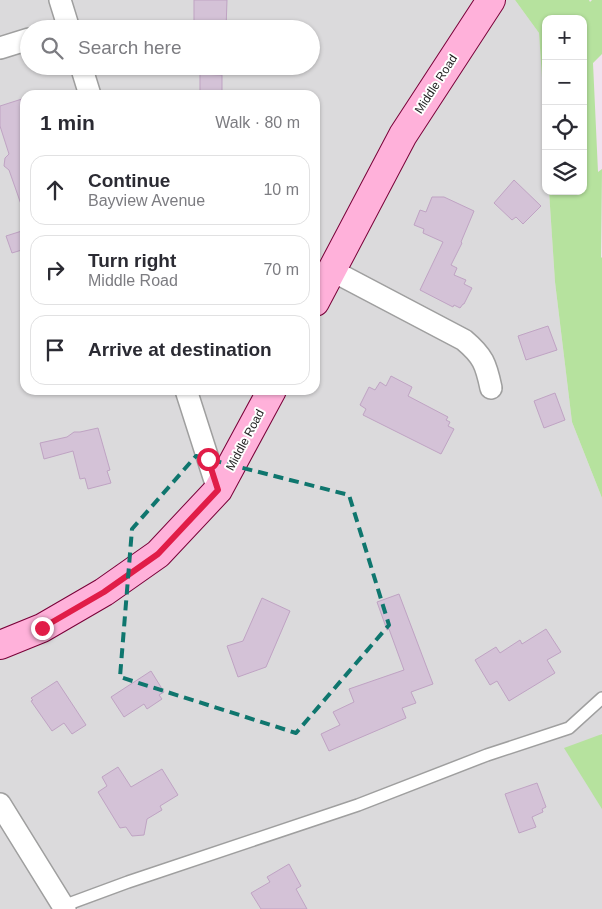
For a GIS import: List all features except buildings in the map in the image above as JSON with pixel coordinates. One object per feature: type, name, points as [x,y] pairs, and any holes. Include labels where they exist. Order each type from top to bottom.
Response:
[{"type":"main road","name":"Middle Road","points":[[320,292],[403,135],[491,0]]},
{"type":"main road","name":"Middle Road","points":[[0,645],[42,628],[104,592],[158,554],[218,490],[269,395]]},
{"type":"street","points":[[60,0],[64,20]]},
{"type":"street","points":[[0,48],[20,42]]},
{"type":"street","points":[[84,75],[88,90]]},
{"type":"street","points":[[331,270],[464,340],[478,352],[487,366],[491,388]]},
{"type":"street","points":[[188,395],[218,490]]},
{"type":"street","points":[[0,804],[64,908]]},
{"type":"lane","points":[[64,908],[128,882],[358,805],[487,755],[569,728],[602,698]]},
{"type":"highlighted area","points":[[196,456],[349,495],[389,625],[296,733],[120,677],[132,529]]},
{"type":"shaded area","points":[[0,0],[515,0],[539,33],[542,78],[542,195],[549,195],[555,282],[572,422],[602,498],[602,733],[575,756],[602,800],[602,909],[0,909]]},
{"type":"shaded area","points":[[515,0],[589,0],[590,2],[592,0],[602,0],[602,54],[593,63],[598,172],[602,169],[602,498],[572,422],[555,282],[549,195],[587,195],[587,15],[542,15],[542,78],[539,33]]},
{"type":"shaded area","points":[[602,734],[602,809],[564,748]]},
{"type":"route","points":[[42,628],[104,592],[158,554],[218,490],[208,459]]}]
